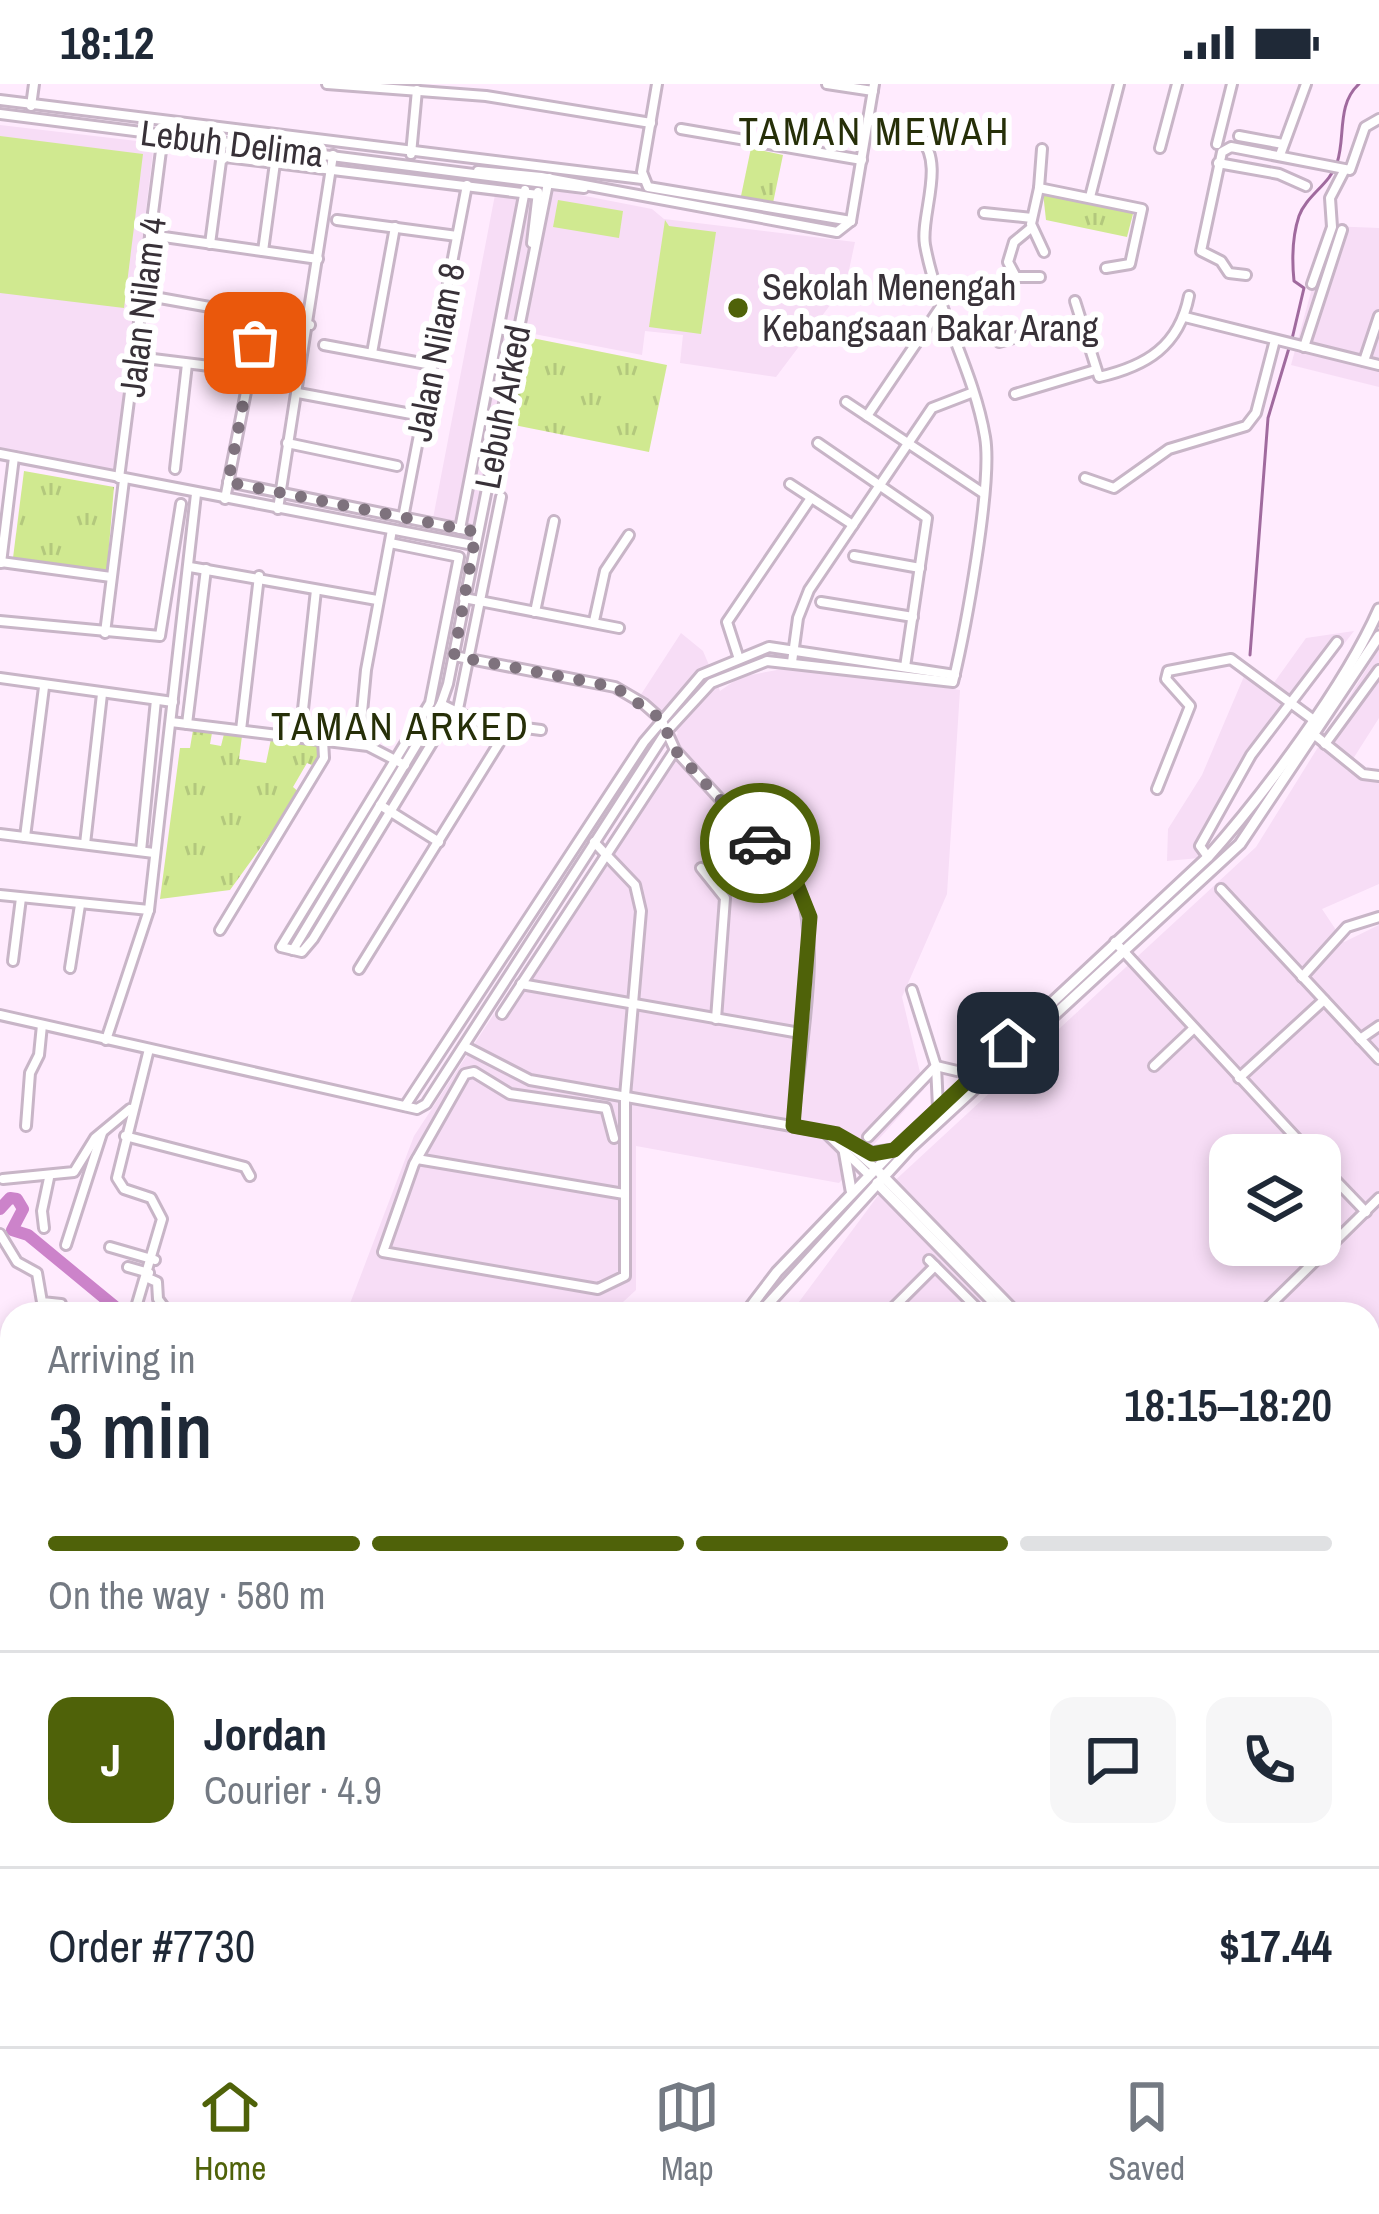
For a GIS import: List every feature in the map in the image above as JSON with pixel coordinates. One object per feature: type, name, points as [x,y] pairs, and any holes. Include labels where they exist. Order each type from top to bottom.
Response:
[{"type":"main road","points":[[770,1302],[866,1196],[894,1150],[1240,821],[1379,609]]},
{"type":"main road","points":[[755,1302],[849,1195],[897,1163],[1243,841],[1320,740],[1379,636]]},
{"type":"main road","points":[[1336,681],[1348,688]]},
{"type":"main road","points":[[849,1195],[849,1148],[872,1154],[894,1150]]},
{"type":"main road","points":[[897,1163],[895,1194],[994,1302]]},
{"type":"main road","points":[[876,1176],[1005,1302]]},
{"type":"main road","points":[[866,1196],[895,1194]]},
{"type":"street","points":[[30,118],[34,84]]},
{"type":"street","points":[[327,84],[418,90],[651,123]]},
{"type":"street","points":[[645,183],[657,84]]},
{"type":"street","points":[[0,100],[645,183],[850,221],[873,88],[827,84]]},
{"type":"street","points":[[1090,197],[1119,84]]},
{"type":"street","points":[[1160,148],[1178,84]]},
{"type":"street","points":[[1217,144],[1232,84]]},
{"type":"street","points":[[1280,155],[1306,84]]},
{"type":"street","points":[[410,166],[418,90]]},
{"type":"street","name":"Lebuh Delima","points":[[0,114],[584,188],[837,232],[850,221]]},
{"type":"street","points":[[1246,275],[1229,273],[1221,262],[1201,251],[1218,163],[1231,147],[1342,171],[1354,166],[1368,122],[1379,118]]},
{"type":"street","points":[[0,1015],[417,1109],[426,1103],[464,1046],[511,966],[666,732],[689,704],[724,676],[752,663],[792,662],[953,682],[983,493],[986,445],[940,308],[925,242],[933,182],[924,145],[917,136],[868,120]]},
{"type":"street","points":[[681,129],[862,160]]},
{"type":"street","name":"Jalan Nilam 4","points":[[105,632],[163,134]]},
{"type":"street","points":[[1239,136],[1283,144]]},
{"type":"street","points":[[1040,277],[1016,277],[1008,262],[1015,242],[1032,223],[1042,148]]},
{"type":"street","points":[[278,509],[333,155]]},
{"type":"street","name":"Lebuh Delima","points":[[210,244],[223,157],[467,185],[525,188],[543,184]]},
{"type":"street","points":[[263,251],[275,163]]},
{"type":"street","points":[[1218,163],[1306,186]]},
{"type":"street","points":[[1312,284],[1332,227],[1330,198],[1342,171]]},
{"type":"street","name":"Lebuh Delima","points":[[464,172],[525,188]]},
{"type":"street","name":"Lebuh Arked","points":[[292,950],[441,704],[543,184]]},
{"type":"street","name":"Jalan Nilam 8","points":[[403,518],[467,185]]},
{"type":"street","name":"Lebuh Arked","points":[[460,529],[525,188]]},
{"type":"street","points":[[1039,188],[1142,209],[1130,264],[1106,268]]},
{"type":"street","points":[[984,213],[1032,223]]},
{"type":"street","points":[[337,220],[458,236]]},
{"type":"street","points":[[1032,223],[1044,252]]},
{"type":"street","points":[[372,353],[394,227]]},
{"type":"street","points":[[1301,346],[1342,230]]},
{"type":"street","points":[[150,235],[318,259]]},
{"type":"street","points":[[142,295],[310,325]]},
{"type":"street","points":[[1075,301],[1095,370],[1103,376],[1152,359],[1167,347],[1185,316],[1189,296]]},
{"type":"street","points":[[867,416],[940,308]]},
{"type":"street","points":[[225,499],[261,315]]},
{"type":"street","points":[[1185,316],[1377,364],[1379,352]]},
{"type":"street","points":[[1364,361],[1379,316]]},
{"type":"street","points":[[999,342],[1081,320]]},
{"type":"street","points":[[1085,478],[1114,488],[1169,449],[1246,426],[1280,341]]},
{"type":"street","points":[[323,345],[432,365]]},
{"type":"street","points":[[137,357],[250,370]]},
{"type":"street","points":[[175,470],[187,364]]},
{"type":"street","points":[[1016,394],[1095,370]]},
{"type":"street","points":[[298,393],[422,416]]},
{"type":"street","points":[[792,662],[802,604],[853,525],[932,408],[971,393]]},
{"type":"street","points":[[845,402],[983,493]]},
{"type":"street","points":[[287,443],[398,466]]},
{"type":"street","points":[[818,443],[927,518],[905,667]]},
{"type":"street","points":[[0,454],[473,545]]},
{"type":"street","points":[[14,458],[0,565],[111,578]]},
{"type":"street","points":[[0,468],[13,470]]},
{"type":"street","points":[[228,482],[476,532]]},
{"type":"street","points":[[790,484],[853,525]]},
{"type":"street","points":[[106,1040],[149,910],[196,494]]},
{"type":"street","points":[[462,544],[435,692],[280,944],[292,950],[302,952],[314,939],[454,712],[501,497]]},
{"type":"street","points":[[738,656],[727,622],[812,498]]},
{"type":"street","points":[[0,621],[155,637],[163,632],[181,504]]},
{"type":"street","points":[[535,612],[554,521]]},
{"type":"street","points":[[359,744],[377,600],[392,530]]},
{"type":"street","points":[[594,622],[605,571],[628,535]]},
{"type":"street","points":[[389,543],[459,557]]},
{"type":"street","points":[[854,556],[920,568]]},
{"type":"street","points":[[190,567],[377,600]]},
{"type":"street","points":[[187,724],[206,569]]},
{"type":"street","points":[[241,730],[259,576]]},
{"type":"street","points":[[300,737],[316,590]]},
{"type":"street","points":[[464,598],[619,628]]},
{"type":"street","points":[[821,602],[913,617]]},
{"type":"street","points":[[1208,856],[1200,845],[1251,755],[1337,642]]},
{"type":"street","points":[[405,1106],[496,961],[661,719],[701,675],[738,656],[770,647],[955,675]]},
{"type":"street","points":[[454,656],[615,687],[661,719],[675,750],[796,882],[806,900],[811,935],[793,1126]]},
{"type":"street","points":[[1157,789],[1190,706],[1166,673],[1220,658],[1246,669],[1311,718]]},
{"type":"street","points":[[1379,670],[1320,740],[1364,774],[1379,776]]},
{"type":"street","points":[[1358,676],[1371,682]]},
{"type":"street","points":[[0,678],[173,702]]},
{"type":"street","points":[[25,837],[44,687]]},
{"type":"street","points":[[86,844],[102,694]]},
{"type":"street","points":[[141,851],[156,700]]},
{"type":"street","points":[[441,704],[509,727],[541,730]]},
{"type":"street","points":[[171,722],[359,744],[405,765]]},
{"type":"street","points":[[359,970],[509,727]]},
{"type":"street","points":[[220,930],[325,758],[323,740]]},
{"type":"street","points":[[502,1014],[675,750]]},
{"type":"street","points":[[380,805],[440,842]]},
{"type":"street","points":[[0,834],[154,853]]},
{"type":"street","points":[[594,842],[640,897],[626,1096],[625,1276],[609,1288],[383,1252],[417,1160],[465,1074],[474,1072],[526,1096],[606,1108],[613,1115],[614,1138]]},
{"type":"street","points":[[701,868],[724,898],[716,1018]]},
{"type":"street","points":[[1221,889],[1379,1059]]},
{"type":"street","points":[[0,895],[149,910]]},
{"type":"street","points":[[13,961],[21,898]]},
{"type":"street","points":[[70,968],[80,905]]},
{"type":"street","points":[[1302,976],[1347,927],[1379,917]]},
{"type":"street","points":[[1115,942],[1292,1134]]},
{"type":"street","points":[[496,961],[511,966]]},
{"type":"street","points":[[521,984],[800,1033]]},
{"type":"street","points":[[912,990],[936,1066],[938,1106]]},
{"type":"street","points":[[1239,1078],[1324,1000]]},
{"type":"street","points":[[26,1126],[30,1072],[39,1055],[42,1025]]},
{"type":"street","points":[[1360,1039],[1379,1026]]},
{"type":"street","points":[[1154,1066],[1192,1029]]},
{"type":"street","points":[[464,1046],[530,1080],[823,1130],[876,1176]]},
{"type":"street","points":[[138,1302],[154,1260],[161,1211],[152,1198],[117,1182],[131,1108],[149,1049]]},
{"type":"street","points":[[936,1066],[974,1075]]},
{"type":"street","points":[[868,1137],[936,1066]]},
{"type":"street","points":[[526,1096],[530,1080]]},
{"type":"street","points":[[3,1180],[74,1172],[102,1132],[131,1108]]},
{"type":"street","points":[[66,1245],[102,1132]]},
{"type":"street","points":[[125,1136],[245,1166],[250,1176]]},
{"type":"street","points":[[417,1160],[624,1194]]},
{"type":"street","points":[[44,1228],[49,1178]]},
{"type":"street","points":[[1341,1186],[1366,1212]]},
{"type":"street","points":[[1273,1302],[1379,1198]]},
{"type":"street","points":[[0,1234],[16,1262],[37,1273],[42,1302]]},
{"type":"street","points":[[110,1246],[154,1260]]},
{"type":"street","points":[[898,1302],[932,1263],[971,1302]]},
{"type":"street","points":[[128,1267],[157,1282],[160,1302]]},
{"type":"shaded area","points":[[0,125],[154,143],[115,471],[0,449]]},
{"type":"shaded area","points":[[498,179],[652,209],[664,219],[855,242],[846,284],[776,377],[680,363],[683,335],[645,331],[642,355],[524,332],[482,544],[430,534]]},
{"type":"shaded area","points":[[1329,226],[1379,228],[1379,387],[1291,365]]},
{"type":"shaded area","points":[[1354,631],[1263,749],[1199,858],[1167,861],[1168,829],[1202,775],[1245,674],[1268,691],[1306,638]]},
{"type":"shaded area","points":[[681,633],[703,651],[720,691],[740,677],[793,667],[960,690],[947,894],[902,997],[924,1089],[839,1183],[636,1146],[636,1290],[623,1302],[351,1302],[414,1136],[678,733],[640,696]]},
{"type":"shaded area","points":[[1379,649],[1379,718],[1346,770],[1379,780],[1379,884],[1322,909],[1344,942],[1379,925],[1379,1302],[799,1302],[877,1197],[1256,847]]},
{"type":"green space","points":[[0,136],[143,154],[124,308],[0,293]]},
{"type":"green space","points":[[751,148],[783,155],[773,203],[741,196]]},
{"type":"green space","points":[[1043,193],[1134,210],[1127,237],[1046,220]]},
{"type":"green space","points":[[558,200],[623,211],[619,238],[553,227]]},
{"type":"green space","points":[[665,220],[669,226],[716,232],[701,334],[649,327]]},
{"type":"green space","points":[[527,337],[667,365],[649,452],[509,424]]},
{"type":"green space","points":[[24,471],[114,487],[107,570],[13,558]]},
{"type":"green space","points":[[193,730],[212,733],[210,744],[221,746],[224,734],[242,736],[239,759],[266,763],[271,739],[321,745],[317,767],[307,763],[293,787],[300,793],[230,890],[160,899],[180,748],[190,748]]},
{"type":"waterway","points":[[1292,339],[1304,288],[1294,281],[1297,224],[1302,209],[1337,163],[1344,111],[1359,84]]},
{"type":"waterway","points":[[1250,655],[1268,418],[1289,348]]},
{"type":"waterway","points":[[0,1209],[10,1198],[17,1199],[23,1209],[12,1230],[28,1235],[109,1302]]},
{"type":"way so far","points":[[255,343],[228,482],[476,532],[454,656],[615,687],[630,695],[661,719],[675,750],[760,843]]},
{"type":"place","name":"Sekolah Menengah Kebangsaan Bakar Arang","points":[[738,308]]},
{"type":"district","name":"TAMAN MEWAH","points":[[875,131]]},
{"type":"district","name":"TAMAN ARKED","points":[[401,726]]},
{"type":"route","points":[[760,843],[796,882],[810,917],[793,1126],[837,1134],[872,1154],[894,1150],[1008,1043]]}]
